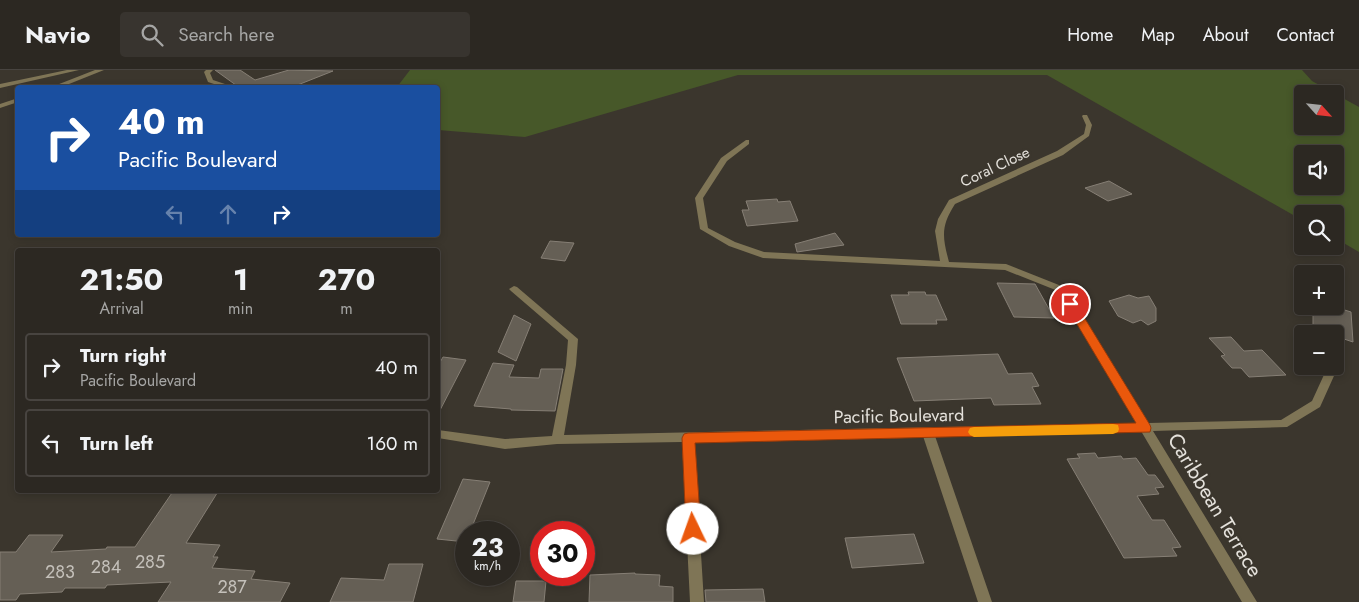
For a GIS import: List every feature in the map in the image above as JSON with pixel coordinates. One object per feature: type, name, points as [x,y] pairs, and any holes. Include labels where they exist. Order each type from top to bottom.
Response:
[{"type":"street","points":[[0,86],[76,70]]},
{"type":"street","points":[[60,85],[101,70]]},
{"type":"street","points":[[210,70],[207,72],[210,81],[224,85]]},
{"type":"street","points":[[0,106],[15,101]]},
{"type":"street","name":"Coral Close","points":[[945,262],[937,232],[943,216],[952,202],[1060,153],[1087,135],[1089,125],[1085,116]]},
{"type":"street","name":"Caribbean Terrace","points":[[746,142],[724,160],[699,198],[704,229],[732,244],[763,255],[1006,266],[1061,289],[1250,602]]},
{"type":"street","points":[[514,289],[573,339],[571,365],[557,440]]},
{"type":"street","name":"Pacific Boulevard","points":[[440,434],[505,444],[557,440],[1284,424],[1316,404],[1329,375]]},
{"type":"street","points":[[928,433],[985,602]]},
{"type":"street","points":[[688,438],[697,602]]},
{"type":"green space","points":[[410,70],[1302,70],[1312,81],[1319,85],[1294,85],[1294,135],[1344,135],[1344,99],[1359,107],[1359,252],[1344,243],[1344,205],[1294,205],[1294,215],[1047,75],[738,75],[525,137],[440,130],[440,85],[399,85]]},
{"type":"building","points":[[215,70],[240,70],[255,80],[289,70],[333,71],[298,85],[236,85]]},
{"type":"building","points":[[1109,181],[1132,194],[1108,201],[1085,188]]},
{"type":"building","points":[[777,199],[778,202],[790,201],[798,221],[747,226],[742,210],[749,210],[746,201]]},
{"type":"building","points":[[835,233],[844,245],[797,252],[795,244]]},
{"type":"building","points":[[550,241],[574,243],[565,261],[541,258]]},
{"type":"building","points":[[997,283],[1035,284],[1054,318],[1014,317]]},
{"type":"building","points":[[908,292],[925,292],[926,295],[936,295],[947,320],[936,320],[937,324],[901,324],[891,295],[909,295]]},
{"type":"building","points":[[1129,295],[1138,298],[1149,296],[1156,308],[1156,321],[1148,325],[1141,320],[1133,323],[1118,316],[1109,301]]},
{"type":"building","points":[[1344,310],[1351,312],[1353,342],[1344,339],[1344,325],[1313,325],[1313,315],[1344,315]]},
{"type":"building","points":[[514,315],[531,324],[516,361],[498,352]]},
{"type":"building","points":[[1231,337],[1244,351],[1262,350],[1286,375],[1249,377],[1241,368],[1232,368],[1221,356],[1225,355],[1209,338]]},
{"type":"building","points":[[998,354],[1008,374],[1032,373],[1039,386],[1032,387],[1041,404],[994,405],[991,398],[914,401],[897,358]]},
{"type":"building","points":[[443,357],[466,360],[440,410],[440,362]]},
{"type":"building","points":[[493,363],[514,365],[509,377],[539,378],[541,369],[563,369],[555,411],[511,410],[474,406]]},
{"type":"building","points":[[1095,453],[1098,458],[1121,456],[1123,459],[1136,458],[1148,475],[1155,475],[1164,487],[1155,488],[1159,494],[1137,496],[1152,520],[1164,520],[1181,547],[1172,548],[1177,556],[1124,558],[1067,459],[1080,458],[1077,454]]},
{"type":"building","points":[[463,479],[490,482],[474,521],[455,521],[455,541],[437,539]]},
{"type":"building","points":[[172,493],[217,493],[186,543],[220,545],[213,557],[218,557],[212,568],[255,571],[251,579],[290,583],[280,602],[158,602],[171,582],[107,585],[105,588],[65,588],[62,592],[20,594],[16,600],[0,600],[0,552],[16,552],[29,535],[63,535],[51,552],[106,549],[107,547],[135,547]]},
{"type":"building","points":[[914,534],[924,563],[852,568],[845,538]]},
{"type":"building","points":[[389,564],[423,564],[413,602],[330,602],[341,578],[384,580]]},
{"type":"building","points":[[635,573],[660,575],[659,586],[673,587],[673,602],[589,602],[590,586],[595,586],[595,575]]},
{"type":"building","points":[[520,581],[530,581],[530,586],[546,586],[544,602],[513,602],[515,586],[520,586]]},
{"type":"building","points":[[763,589],[765,602],[706,602],[705,590]]},
{"type":"slow traffic","points":[[974,432],[1113,429]]},
{"type":"route","points":[[693,529],[688,438],[1145,428],[1070,304]]}]
